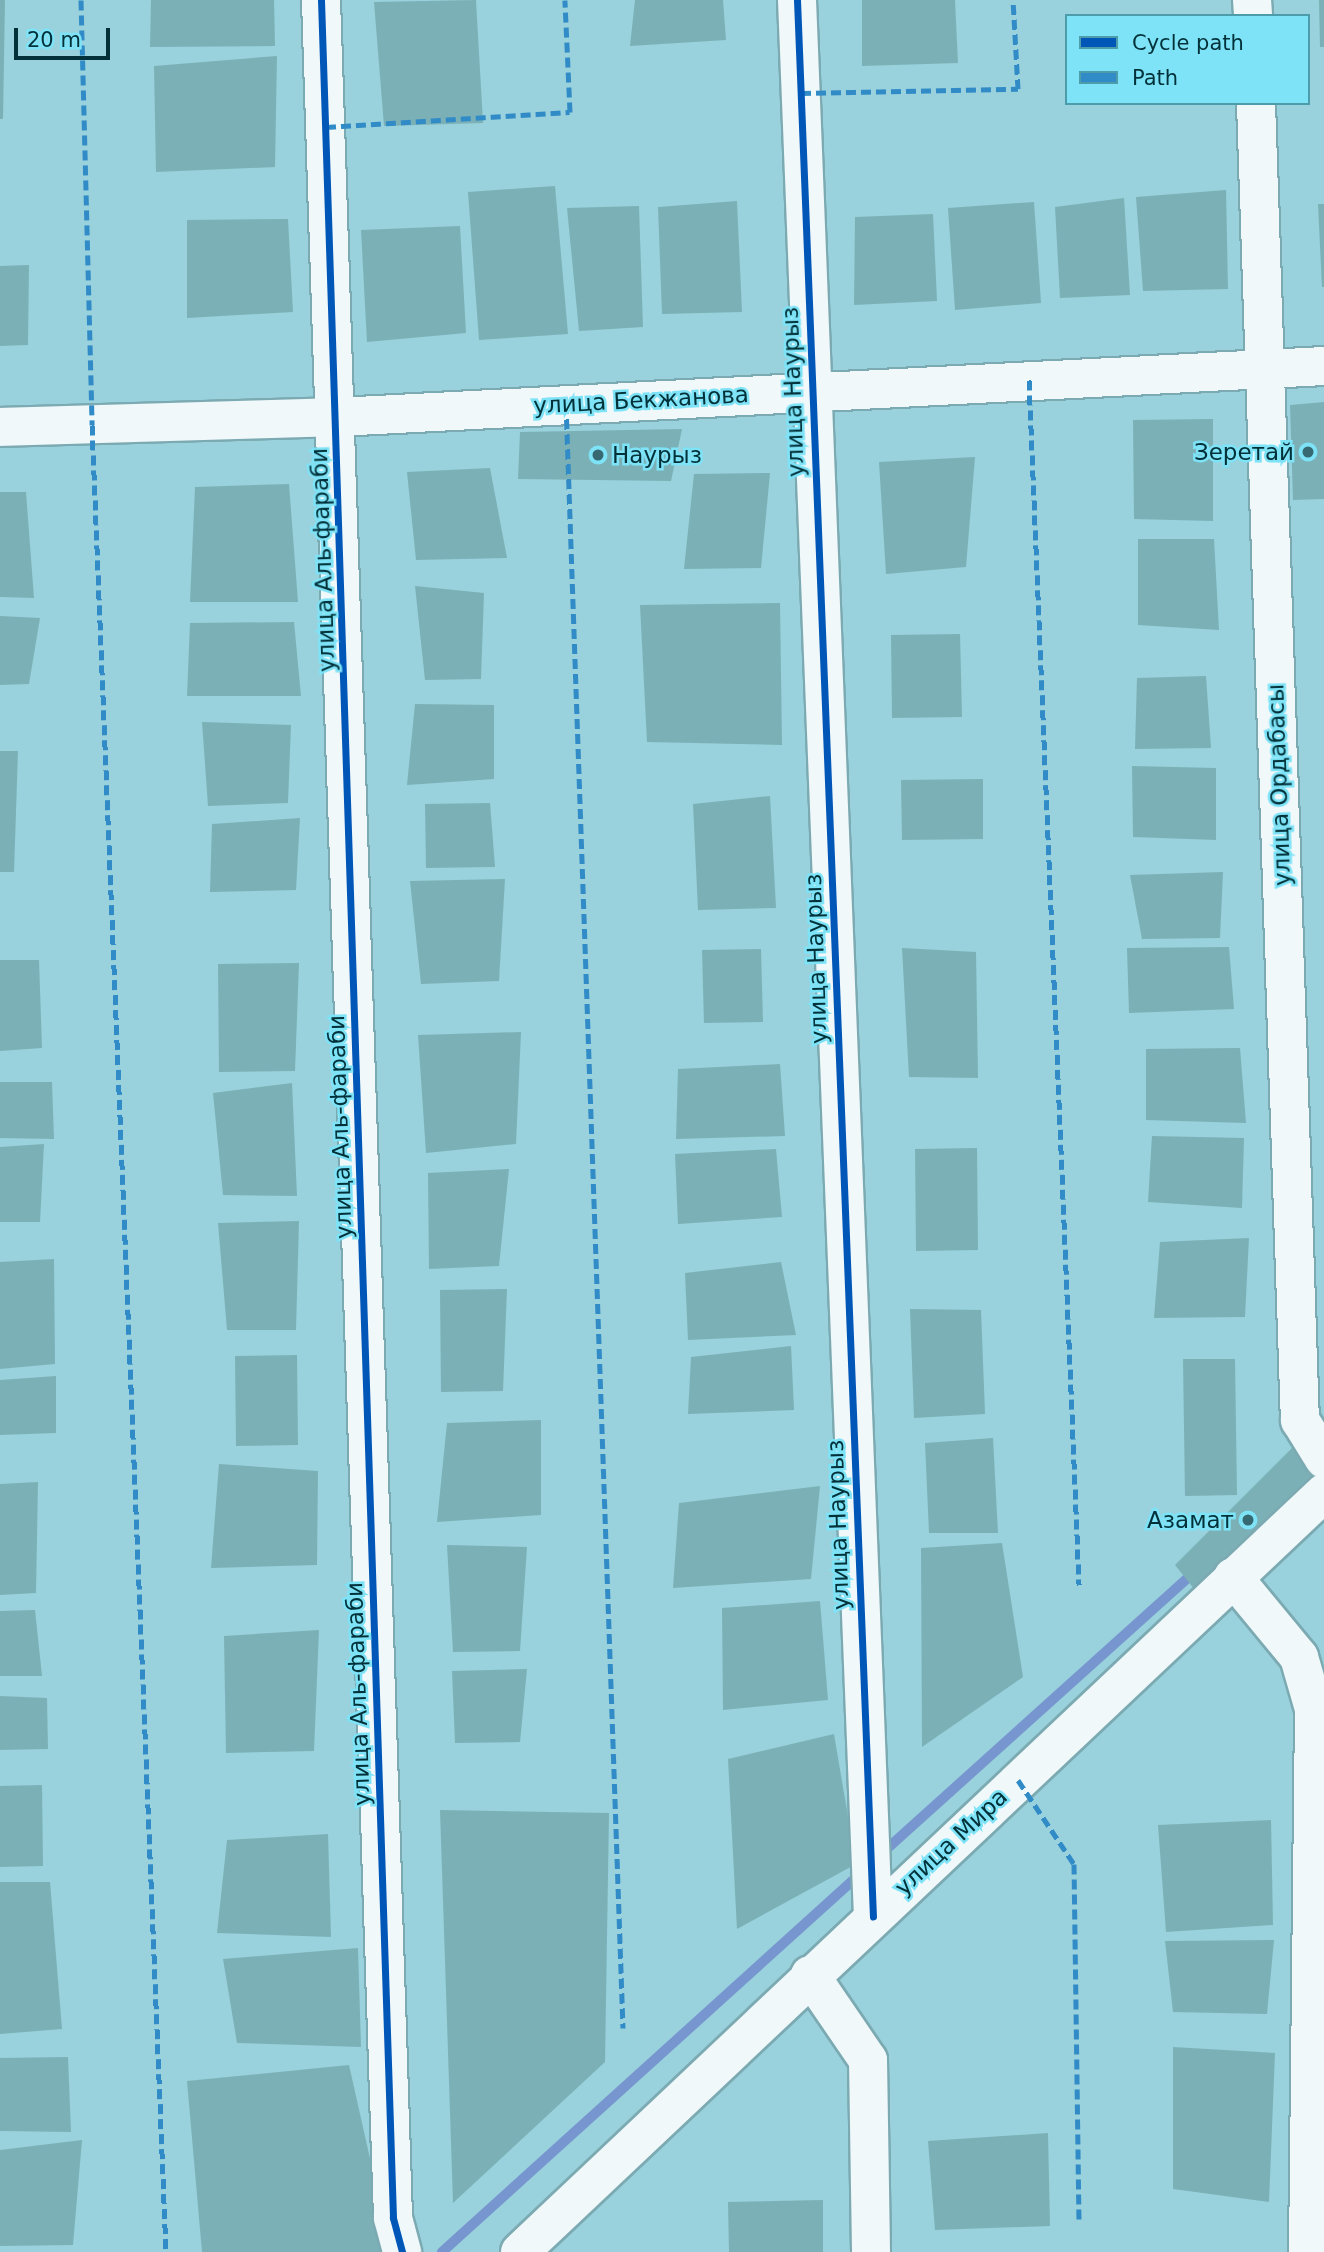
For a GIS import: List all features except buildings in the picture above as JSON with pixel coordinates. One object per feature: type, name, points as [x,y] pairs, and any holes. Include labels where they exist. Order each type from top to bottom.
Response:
[{"type":"street","name":"улица Аль-фараби","points":[[321,0],[338,417],[393,2218],[402,2252]]},
{"type":"street","name":"улица Наурыз","points":[[797,0],[873,1916]]},
{"type":"street","name":"улица Ордабасы","points":[[1256,105],[1300,1420],[1324,1459]]},
{"type":"street","name":"улица Бекжанова","points":[[0,428],[338,417],[813,390],[1324,366]]},
{"type":"street","name":"улица Мира","points":[[520,2252],[810,1975],[1324,1493]]},
{"type":"street","points":[[1233,1577],[1299,1657],[1314,1709],[1308,2252]]},
{"type":"street","points":[[810,1975],[868,2060],[871,2252]]},
{"type":"waterway","points":[[880,1855],[1194,1572]]},
{"type":"waterway","points":[[442,2252],[861,1873]]},
{"type":"marked path","points":[[81,0],[92,425],[166,2252]]},
{"type":"marked path","points":[[326,127],[570,112],[565,0]]},
{"type":"marked path","points":[[801,93],[1018,89],[1013,0]]},
{"type":"marked path","points":[[1029,380],[1079,1585]]},
{"type":"marked path","points":[[566,404],[623,2028]]},
{"type":"marked path","points":[[1018,1780],[1074,1864],[1079,2219]]},
{"type":"cycle path","points":[[321,0],[393,2218],[402,2252]]},
{"type":"cycle path","points":[[797,0],[873,1916]]},
{"type":"place","name":"Зеретай","points":[[1308,452]]},
{"type":"place","name":"Наурыз","points":[[598,455]]},
{"type":"place","name":"Азамат","points":[[1248,1520]]}]
